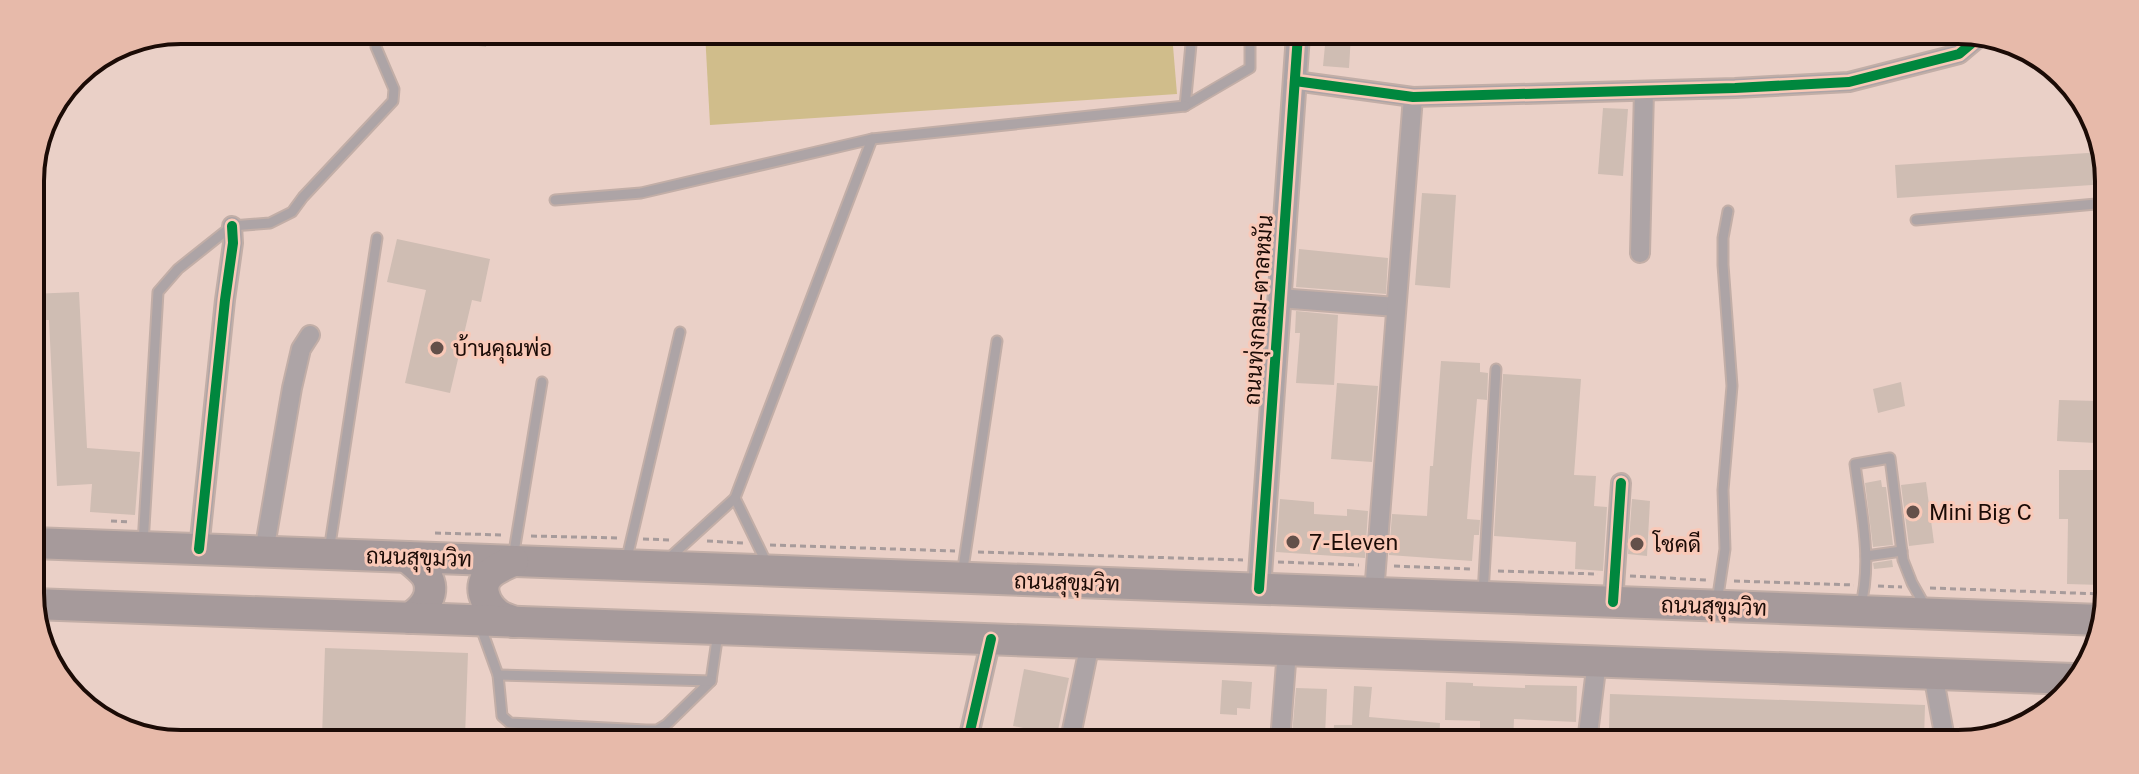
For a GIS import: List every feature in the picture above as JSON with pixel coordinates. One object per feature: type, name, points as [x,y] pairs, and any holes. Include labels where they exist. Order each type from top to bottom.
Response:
[{"type":"highway","name":"ถนนสุขุมวิท","points":[[44,542],[143,535],[199,549],[264,552],[329,554],[416,545],[629,552],[659,566],[771,571],[963,565],[1614,588],[1863,598],[1929,614],[2092,620]]},
{"type":"highway","points":[[410,618],[421,611],[430,596],[416,545]]},
{"type":"highway","points":[[514,622],[496,613],[484,595],[483,587],[486,577],[515,548]]},
{"type":"highway","points":[[45,604],[2065,679]]},
{"type":"street","name":"ถนนทุ่งกลม-ตาลหมัน","points":[[1260,575],[1297,44]]},
{"type":"street","points":[[1295,81],[1413,97],[1849,82],[1959,54],[1969,45]]},
{"type":"street","points":[[1640,253],[1644,91]]},
{"type":"street","points":[[1375,579],[1413,97]]},
{"type":"street","points":[[199,549],[233,243],[232,226]]},
{"type":"street","points":[[1279,298],[1396,307]]},
{"type":"street","points":[[264,552],[292,388],[301,349],[310,335]]},
{"type":"street","points":[[1614,588],[1621,483]]},
{"type":"street","points":[[970,730],[991,639]]},
{"type":"street","points":[[1072,730],[1090,643]]},
{"type":"street","points":[[1281,730],[1287,650]]},
{"type":"street","points":[[1588,730],[1597,661]]},
{"type":"street","points":[[1933,674],[1943,730]]},
{"type":"lane","points":[[143,535],[158,292],[178,269],[232,226],[270,223],[292,212],[393,101],[394,89],[376,44]]},
{"type":"lane","points":[[1185,106],[1191,44]]},
{"type":"lane","points":[[555,200],[641,193],[872,139],[1185,106],[1250,68],[1250,44]]},
{"type":"lane","points":[[659,566],[735,498],[872,139]]},
{"type":"lane","points":[[1916,220],[2095,204]]},
{"type":"lane","points":[[1719,593],[1725,549],[1723,490],[1732,386],[1723,265],[1723,238],[1728,211]]},
{"type":"lane","points":[[329,554],[377,238]]},
{"type":"lane","points":[[629,552],[680,332]]},
{"type":"lane","points":[[963,565],[997,341]]},
{"type":"lane","points":[[1484,584],[1496,369]]},
{"type":"lane","points":[[515,548],[542,382]]},
{"type":"lane","points":[[1863,598],[1866,556],[1855,464],[1890,458],[1903,560],[1929,614]]},
{"type":"lane","points":[[735,498],[771,571]]},
{"type":"lane","points":[[1866,556],[1902,551]]},
{"type":"lane","points":[[478,621],[498,675],[502,716],[510,723],[646,730],[657,730],[667,724],[711,681],[718,630]]},
{"type":"lane","points":[[498,675],[711,681]]},
{"type":"path","points":[[99,521],[143,535]]},
{"type":"path","points":[[416,545],[629,552],[688,540],[963,565],[1863,598],[1914,587],[2095,594]]},
{"type":"shaded area","points":[[706,44],[1173,44],[1177,94],[710,125]]},
{"type":"building","points":[[1325,44],[1350,44],[1349,68],[1323,66]]},
{"type":"building","points":[[1603,108],[1628,109],[1623,176],[1598,174]]},
{"type":"building","points":[[2092,153],[2095,185],[1897,198],[1895,165]]},
{"type":"building","points":[[1422,193],[1456,195],[1450,288],[1415,285]]},
{"type":"building","points":[[397,239],[490,259],[481,302],[472,300],[450,393],[405,383],[426,290],[387,282]]},
{"type":"building","points":[[1299,249],[1388,258],[1386,294],[1296,287]]},
{"type":"building","points":[[79,292],[87,448],[140,452],[135,515],[90,512],[92,484],[57,486],[49,320],[44,320],[44,293]]},
{"type":"building","points":[[1296,311],[1338,315],[1334,385],[1296,383],[1300,333],[1295,333]]},
{"type":"building","points":[[1441,361],[1480,363],[1480,372],[1488,373],[1487,400],[1477,399],[1472,455],[1467,519],[1480,520],[1479,535],[1474,535],[1472,561],[1389,555],[1392,514],[1427,516]]},
{"type":"building","points":[[1503,374],[1581,379],[1574,475],[1596,476],[1594,506],[1607,507],[1603,571],[1575,569],[1576,542],[1494,536]]},
{"type":"building","points":[[1901,382],[1905,406],[1878,413],[1873,389]]},
{"type":"building","points":[[1337,383],[1378,386],[1372,462],[1331,459]]},
{"type":"building","points":[[2059,400],[2095,401],[2095,443],[2057,441]]},
{"type":"building","points":[[2059,470],[2095,470],[2095,585],[2067,584],[2068,519],[2059,519]]},
{"type":"building","points":[[1881,480],[1882,487],[1886,487],[1893,545],[1873,547],[1865,483]]},
{"type":"building","points":[[1926,482],[1934,543],[1909,546],[1901,485]]},
{"type":"building","points":[[1280,499],[1314,502],[1314,514],[1347,516],[1347,509],[1368,511],[1365,558],[1276,552]]},
{"type":"building","points":[[1632,499],[1650,501],[1647,556],[1628,554]]},
{"type":"building","points":[[1892,560],[1893,567],[1874,569],[1873,563]]},
{"type":"building","points":[[325,648],[468,653],[465,730],[322,730]]},
{"type":"building","points":[[1024,669],[1069,678],[1058,730],[1013,726]]},
{"type":"building","points":[[1222,680],[1252,682],[1250,709],[1237,708],[1237,715],[1220,714]]},
{"type":"building","points":[[1446,682],[1525,688],[1525,685],[1577,686],[1576,722],[1514,719],[1514,730],[1480,730],[1480,721],[1445,720]]},
{"type":"building","points":[[1354,686],[1372,687],[1369,717],[1440,723],[1440,730],[1334,730],[1334,725],[1352,725]]},
{"type":"building","points":[[1296,688],[1327,689],[1325,730],[1292,730]]},
{"type":"building","points":[[1610,694],[1925,705],[1924,730],[1609,729]]},
{"type":"cycle path","points":[[1259,589],[1297,44]]},
{"type":"cycle path","points":[[1295,81],[1413,97],[1849,82],[1959,54],[1969,45]]},
{"type":"cycle path","points":[[199,549],[233,243],[232,226]]},
{"type":"cycle path","points":[[1613,602],[1621,483]]},
{"type":"cycle path","points":[[970,730],[991,639]]},
{"type":"place","name":"บ้านคุณพ่อ","points":[[437,348]]},
{"type":"place","name":"Mini Big C","points":[[1913,512]]},
{"type":"place","name":"7-Eleven","points":[[1293,542]]},
{"type":"place","name":"โชคดี","points":[[1637,544]]}]
